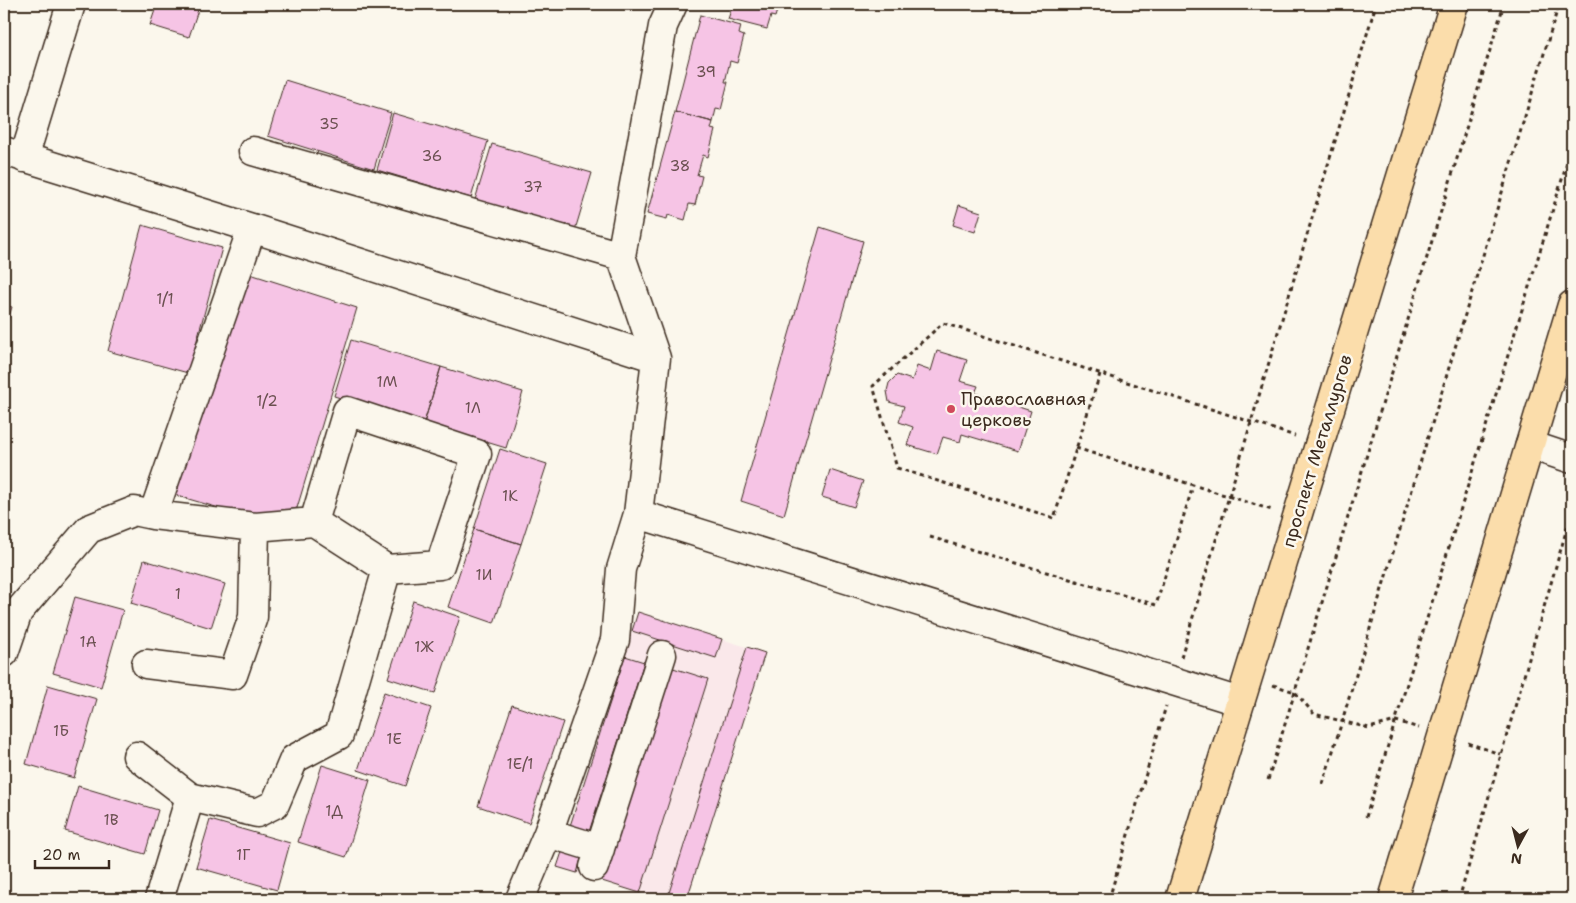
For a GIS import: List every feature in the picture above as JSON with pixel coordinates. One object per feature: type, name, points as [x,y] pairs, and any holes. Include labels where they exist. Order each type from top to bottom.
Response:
[{"type":"main road","name":"проспект Металлургов","points":[[1180,899],[1454,4]]},
{"type":"main road","points":[[1393,899],[1572,306]]},
{"type":"lane","points":[[71,4],[14,154],[252,228],[656,358]]},
{"type":"lane","points":[[520,899],[548,833],[615,640],[621,569],[638,514],[656,358],[621,256],[663,26],[673,4]]},
{"type":"lane","points":[[253,151],[621,256]]},
{"type":"lane","points":[[152,515],[252,228]]},
{"type":"lane","points":[[4,653],[18,612],[89,529],[134,511],[152,515],[255,527],[314,522],[387,568],[440,565],[477,454],[347,411],[314,522]]},
{"type":"lane","points":[[1530,445],[1572,459]]},
{"type":"lane","points":[[638,514],[1240,702]]},
{"type":"lane","points":[[146,664],[233,675],[253,617],[255,527]]},
{"type":"lane","points":[[137,756],[190,796],[257,813],[275,804],[294,759],[339,735],[387,568]]},
{"type":"lane","points":[[548,833],[597,858],[662,655]]},
{"type":"lane","points":[[159,899],[190,796]]},
{"type":"path","points":[[1109,899],[1376,4]]},
{"type":"path","points":[[1268,780],[1504,4]]},
{"type":"path","points":[[1323,784],[1560,4]]},
{"type":"path","points":[[1366,817],[1572,147]]},
{"type":"path","points":[[1100,374],[1054,518],[897,468],[873,386],[943,323],[1319,444]]},
{"type":"path","points":[[1076,448],[1296,518]]},
{"type":"path","points":[[930,537],[1156,605],[1193,486]]},
{"type":"path","points":[[1460,899],[1500,754],[1572,510]]},
{"type":"path","points":[[1295,692],[1314,714],[1369,728],[1396,721],[1500,754]]},
{"type":"shaded area","points":[[638,612],[765,653],[687,899],[659,899],[557,867]]},
{"type":"building","points":[[157,4],[200,4],[189,37],[150,25]]},
{"type":"building","points":[[733,4],[779,4],[775,17],[771,16],[767,29],[728,19]]},
{"type":"building","points":[[700,15],[741,26],[739,34],[744,36],[737,63],[730,61],[725,82],[728,82],[721,110],[716,109],[713,122],[675,112]]},
{"type":"building","points":[[285,80],[391,113],[374,169],[268,136]]},
{"type":"building","points":[[675,112],[713,122],[711,129],[715,130],[708,157],[703,155],[697,175],[702,176],[695,205],[689,204],[685,220],[668,215],[667,219],[647,214]]},
{"type":"building","points":[[393,113],[488,141],[471,198],[377,170]]},
{"type":"building","points":[[492,144],[592,173],[575,230],[475,200]]},
{"type":"building","points":[[959,205],[981,212],[975,232],[953,225]]},
{"type":"building","points":[[142,225],[222,248],[188,373],[108,351]]},
{"type":"building","points":[[820,227],[863,241],[784,515],[741,501]]},
{"type":"building","points":[[247,273],[357,308],[297,508],[253,518],[175,495]]},
{"type":"building","points":[[4,305],[12,307],[4,333]]},
{"type":"building","points":[[351,340],[441,367],[424,423],[334,396]]},
{"type":"building","points":[[937,351],[967,360],[960,381],[978,386],[975,393],[1031,411],[1018,451],[962,434],[960,442],[943,437],[937,454],[907,445],[913,427],[899,422],[904,406],[889,402],[887,391],[889,383],[897,375],[912,380],[917,366],[931,371]]},
{"type":"building","points":[[441,367],[523,392],[506,448],[424,423]]},
{"type":"building","points":[[500,449],[547,464],[521,544],[474,529]]},
{"type":"building","points":[[830,470],[863,481],[854,507],[822,497]]},
{"type":"building","points":[[474,529],[521,544],[494,623],[448,607]]},
{"type":"building","points":[[144,560],[225,584],[211,628],[131,603]]},
{"type":"building","points":[[75,597],[123,610],[101,687],[53,673]]},
{"type":"building","points":[[413,601],[460,617],[435,693],[388,678]]},
{"type":"building","points":[[638,612],[722,639],[716,658],[632,631]]},
{"type":"building","points":[[747,647],[765,653],[687,899],[667,899]]},
{"type":"building","points":[[625,656],[644,662],[588,835],[569,829]]},
{"type":"building","points":[[670,667],[708,679],[640,893],[602,881]]},
{"type":"building","points":[[48,685],[97,699],[74,778],[26,764]]},
{"type":"building","points":[[384,692],[431,708],[405,786],[358,770]]},
{"type":"building","points":[[512,705],[563,722],[529,823],[478,806]]},
{"type":"building","points":[[322,765],[370,780],[346,857],[298,842]]},
{"type":"building","points":[[78,786],[158,810],[145,854],[65,831]]},
{"type":"building","points":[[210,820],[290,843],[277,890],[196,867]]},
{"type":"building","points":[[564,846],[583,852],[577,873],[557,867]]},
{"type":"place","name":"Православная церковь","points":[[951,409]]}]
